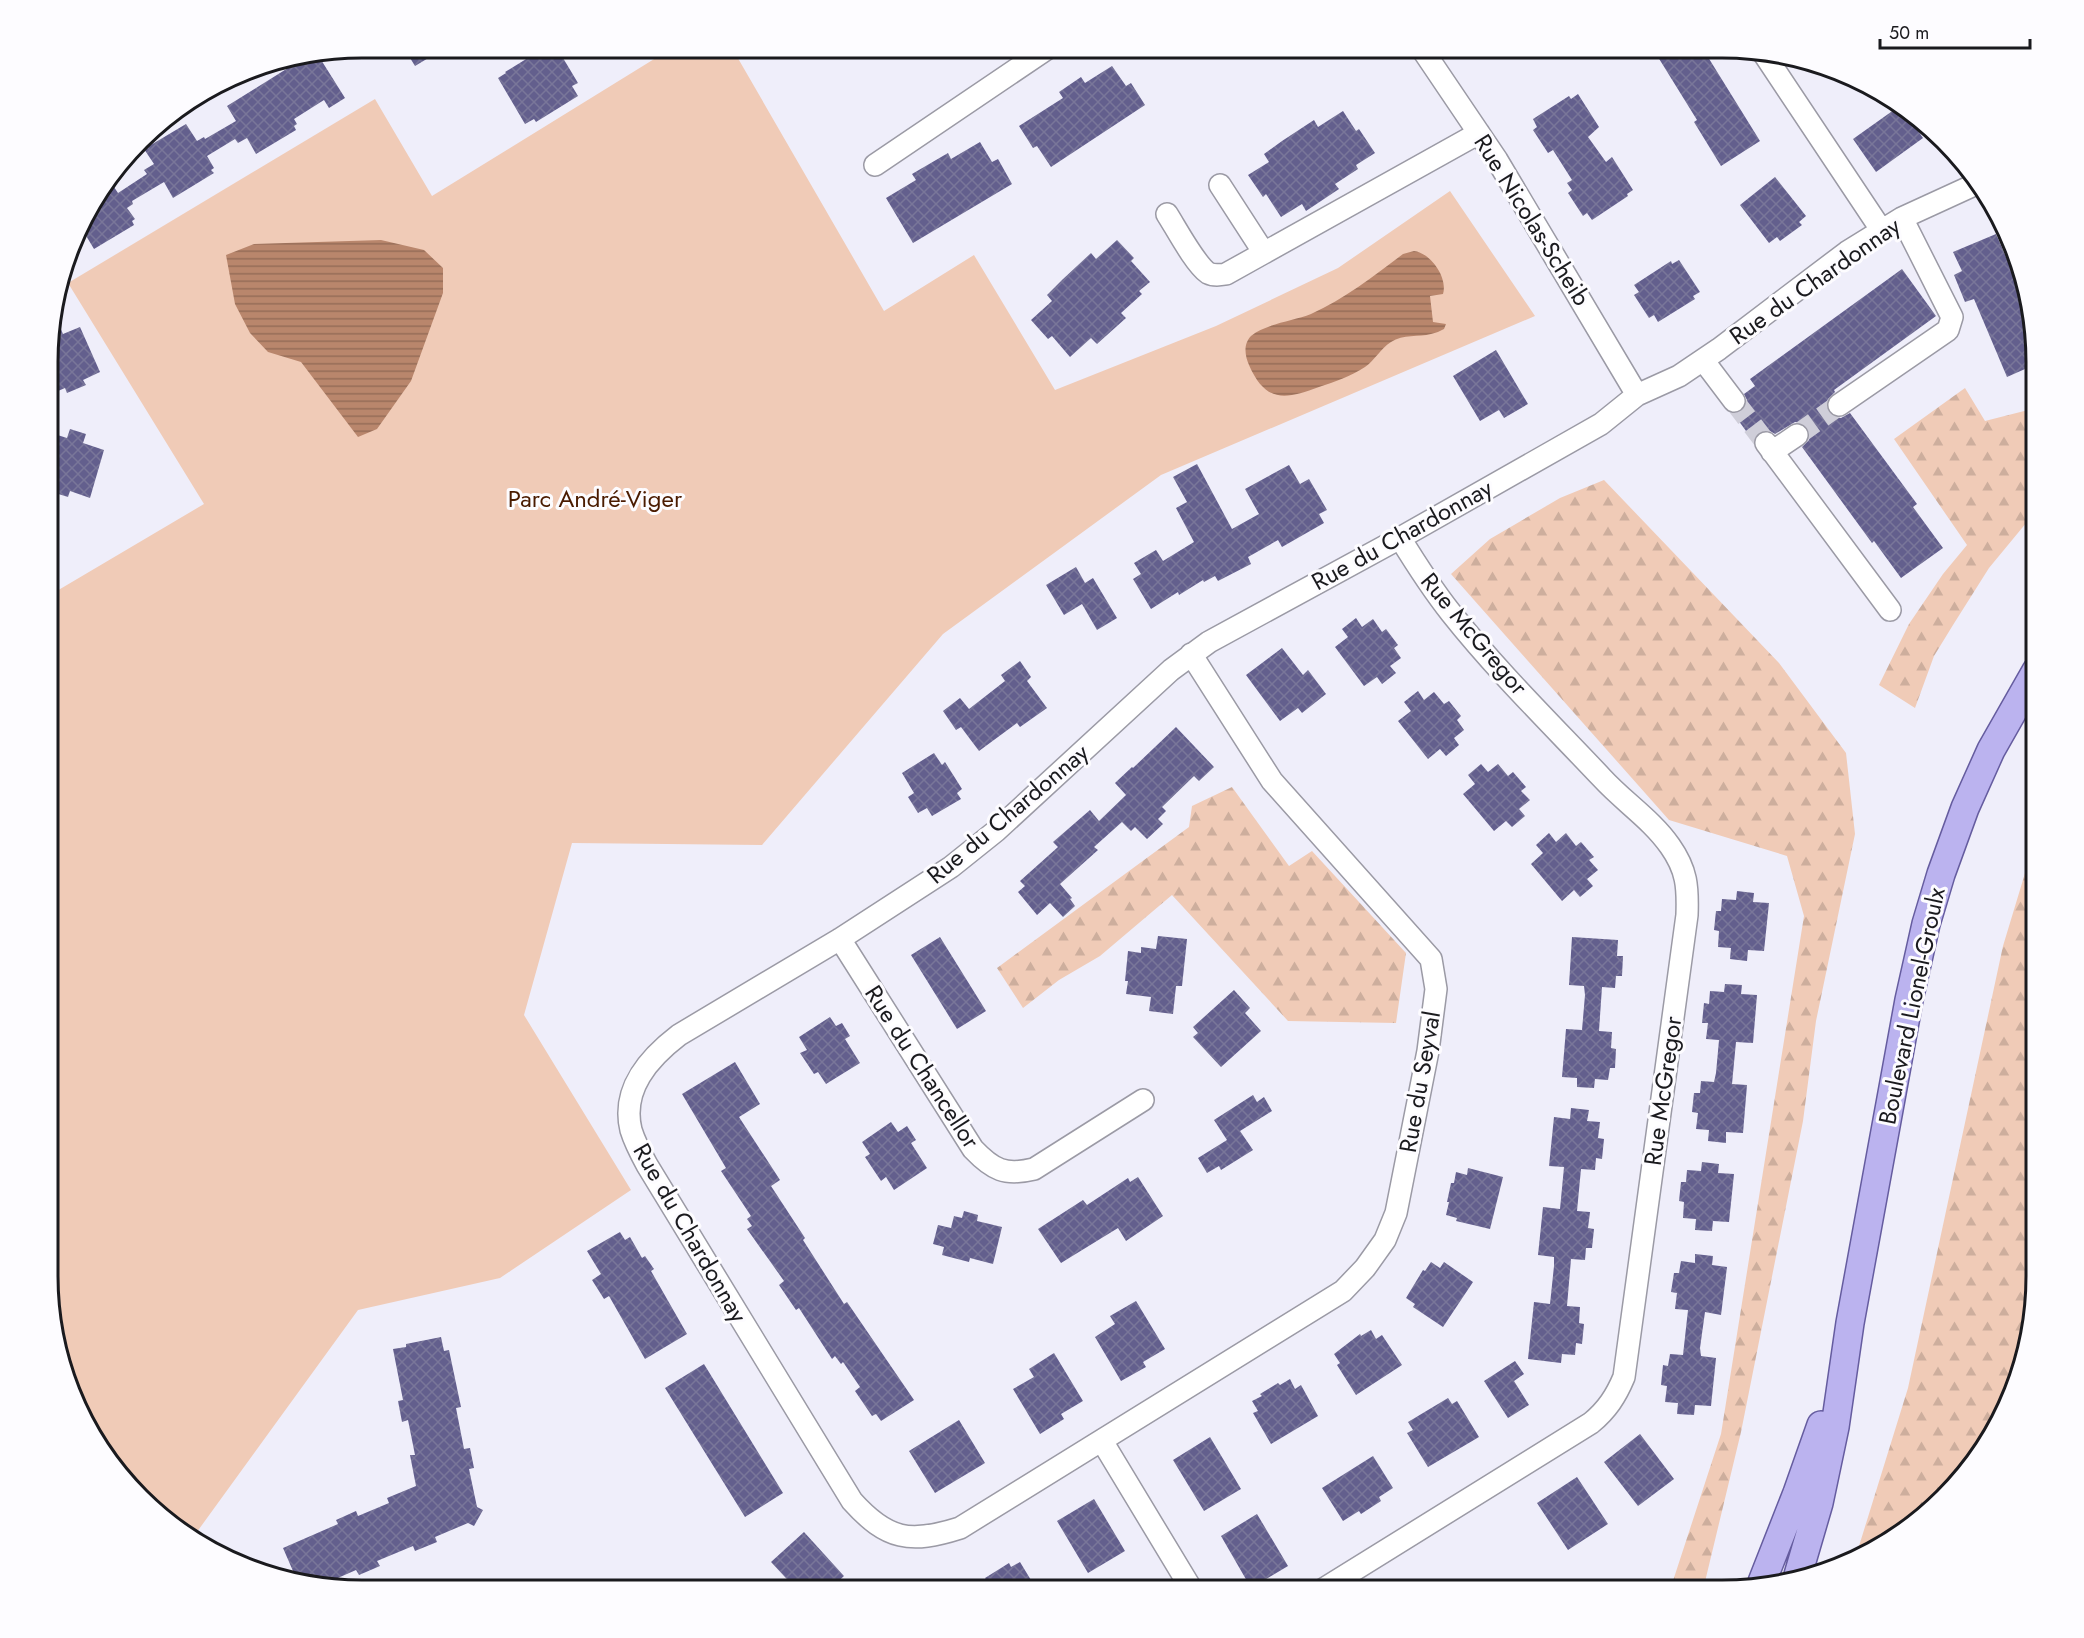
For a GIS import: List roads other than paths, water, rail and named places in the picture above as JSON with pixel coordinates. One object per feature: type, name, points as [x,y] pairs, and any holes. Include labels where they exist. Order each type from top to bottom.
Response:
[{"type":"main road","name":"Boulevard Lionel-Groulx","points":[[1800,1569],[1819,1503],[1835,1427],[1850,1323],[1909,1000],[1926,924],[1965,808],[1991,750],[2026,689]]},
{"type":"main road","name":"Boulevard Lionel-Groulx","points":[[1764,1577],[1822,1423],[1850,1323]]},
{"type":"street","points":[[875,165],[1033,58]]},
{"type":"street","name":"Rue Nicolas-Scheib","points":[[1429,58],[1546,240],[1637,395]]},
{"type":"street","points":[[1770,62],[1882,231]]},
{"type":"street","points":[[1167,214],[1200,266],[1209,274],[1226,274],[1479,133]]},
{"type":"street","points":[[1220,185],[1264,253]]},
{"type":"street","name":"Rue du Chardonnay","points":[[1102,1441],[960,1528],[934,1536],[912,1538],[888,1531],[869,1520],[838,1480],[647,1165],[631,1129],[629,1109],[636,1083],[646,1065],[658,1050],[679,1035],[840,939],[926,884],[976,848],[1191,654],[1235,627],[1400,538],[1601,424],[1637,395],[1679,376],[1703,360],[1847,252],[1902,218],[1969,187]]},
{"type":"street","points":[[1839,405],[1948,330],[1953,317],[1902,218]]},
{"type":"street","points":[[1703,360],[1734,401]]},
{"type":"street","points":[[1797,435],[1769,448],[1890,610]]},
{"type":"street","name":"Rue McGregor","points":[[1338,1580],[1591,1423],[1615,1398],[1624,1377],[1687,915],[1686,875],[1670,845],[1652,825],[1618,796],[1482,650],[1426,580],[1400,538]]},
{"type":"street","name":"Rue du Seyval","points":[[1102,1441],[1343,1290],[1365,1268],[1385,1240],[1396,1213],[1428,1051],[1436,989],[1431,959],[1272,781],[1191,654]]},
{"type":"street","name":"Rue du Chancellor","points":[[840,939],[973,1149],[988,1165],[1003,1172],[1018,1173],[1034,1169],[1143,1100]]},
{"type":"street","points":[[1102,1441],[1186,1580]]},
{"type":"tunnel","points":[[1734,401],[1766,443]]},
{"type":"tunnel","points":[[1797,435],[1839,405]]},
{"type":"park label","name":"Parc André-Viger","points":[[595,499]]}]
